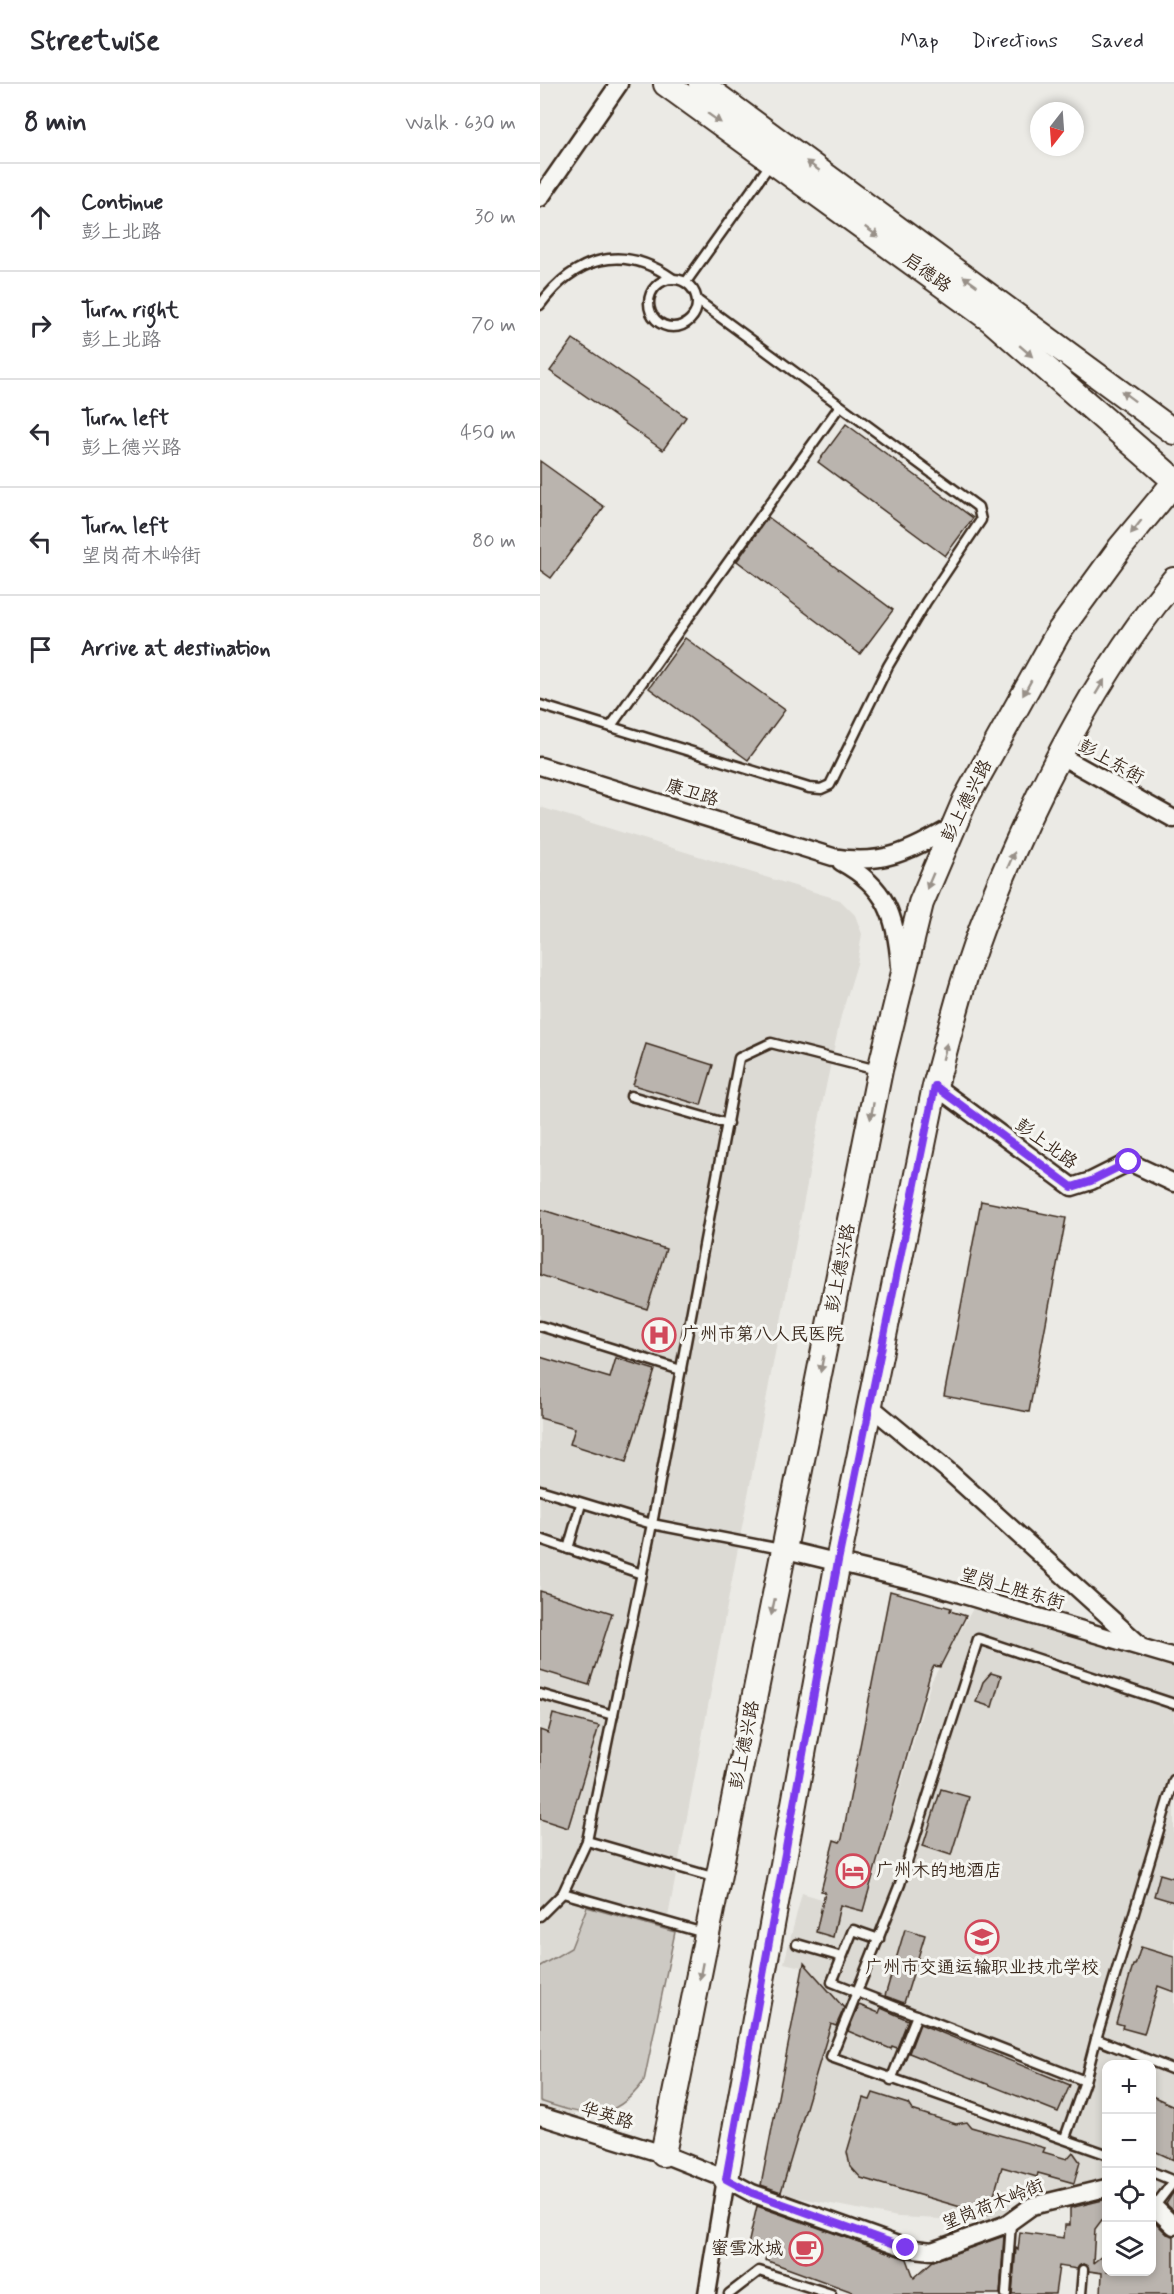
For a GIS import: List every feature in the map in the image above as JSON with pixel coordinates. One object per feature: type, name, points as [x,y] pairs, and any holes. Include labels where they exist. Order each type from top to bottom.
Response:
[{"type":"street","points":[[540,198],[619,84]]},
{"type":"street","name":"启德路","points":[[666,84],[779,153],[1174,432]]},
{"type":"street","name":"启德路","points":[[701,84],[779,153],[991,320],[1174,481]]},
{"type":"street","name":"彭上德兴路","points":[[663,2154],[709,1934],[748,1721],[786,1550],[880,1070],[921,903],[952,827],[1058,633],[1126,540],[1174,481]]},
{"type":"street","points":[[707,2294],[838,1561],[935,1086],[987,914],[1032,811],[1061,756],[1139,623],[1174,580]]},
{"type":"street","name":"彭上东街","points":[[1061,756],[1174,819]]},
{"type":"street","name":"康卫路","points":[[540,766],[833,857]]},
{"type":"street","points":[[833,857],[880,860],[919,846],[952,827]]},
{"type":"street","points":[[833,857],[859,871],[882,895],[896,926],[901,982]]},
{"type":"street","name":"彭上北路","points":[[935,1086],[1072,1187],[1091,1181],[1129,1162],[1174,1183]]},
{"type":"street","points":[[870,1406],[946,1469],[1143,1648]]},
{"type":"street","name":"望岗上胜东街","points":[[786,1550],[838,1561],[1174,1657]]},
{"type":"street","name":"华英路","points":[[540,2116],[663,2154],[726,2179]]},
{"type":"street","name":"望岗荷木岭街","points":[[726,2179],[752,2193],[906,2248],[932,2251],[1011,2221],[1032,2206],[1102,2189]]},
{"type":"street","points":[[1156,2209],[1174,2226]]},
{"type":"lane","points":[[686,282],[779,153]]},
{"type":"lane","points":[[540,305],[554,286],[573,271],[605,258],[640,260],[654,265],[672,278],[686,282],[692,288],[697,300],[696,312],[687,323],[670,327],[657,321],[650,311],[649,298],[656,285],[672,278]]},
{"type":"lane","points":[[540,705],[809,788],[821,789],[830,785],[888,666],[926,602],[981,520],[978,507],[839,407],[697,300]]},
{"type":"lane","points":[[611,726],[839,407]]},
{"type":"lane","points":[[540,1916],[563,1893],[587,1841],[652,1524],[739,1058],[771,1043],[880,1070]]},
{"type":"lane","points":[[631,1096],[728,1124]]},
{"type":"lane","points":[[540,1326],[681,1370]]},
{"type":"lane","points":[[540,1490],[652,1524],[786,1550]]},
{"type":"lane","points":[[568,1548],[581,1504]]},
{"type":"lane","points":[[540,1539],[642,1574]]},
{"type":"lane","points":[[1102,2152],[891,2080],[831,2057],[859,1992],[900,1884],[978,1639],[1174,1704]]},
{"type":"lane","points":[[540,1694],[613,1715]]},
{"type":"lane","points":[[1065,2138],[1085,2081],[1174,1780]]},
{"type":"lane","points":[[587,1841],[718,1878]]},
{"type":"lane","points":[[563,1893],[709,1934]]},
{"type":"lane","points":[[879,1939],[854,1930],[832,1982],[1085,2081]]},
{"type":"lane","points":[[797,1944],[842,1957]]},
{"type":"lane","points":[[891,2080],[917,2016]]},
{"type":"lane","points":[[1096,2039],[1174,2070]]},
{"type":"lane","points":[[1156,2174],[1174,2181],[1156,2202]]},
{"type":"lane","points":[[1006,2294],[1011,2221]]},
{"type":"lane","points":[[1081,2294],[1083,2270]]},
{"type":"lane","points":[[729,2294],[759,2271],[831,2294]]},
{"type":"shaded area","name":"广州市第八人民医院","points":[[540,807],[840,900],[855,915],[862,934],[857,964],[841,1016],[823,1100],[664,1938],[581,2114],[571,2114],[540,2104]]},
{"type":"shaded area","name":"广州市交通运输职业技术学校","points":[[975,1605],[1174,1664],[1174,2177],[1156,2193],[1156,2060],[1102,2060],[1102,2181],[1046,2195],[1017,2186],[1005,2222],[898,2217],[780,2194],[838,2001],[810,1969],[784,1963],[802,1893],[864,1912],[931,1682]]},
{"type":"shaded area","points":[[587,1907],[675,1932],[644,2081],[621,2105],[609,2111],[597,2113],[584,2113],[540,2101],[540,1966],[571,1948]]},
{"type":"building","points":[[573,339],[686,417],[663,450],[550,371]]},
{"type":"building","points":[[846,424],[973,518],[945,556],[818,462]]},
{"type":"building","points":[[540,461],[604,507],[551,578],[540,570]]},
{"type":"building","points":[[768,517],[893,610],[860,654],[737,561]]},
{"type":"building","points":[[685,638],[785,710],[748,760],[649,688]]},
{"type":"building","points":[[646,1044],[713,1065],[701,1105],[633,1085]]},
{"type":"building","points":[[981,1201],[1066,1218],[1029,1412],[944,1396]]},
{"type":"building","points":[[540,1209],[666,1249],[647,1309],[540,1275]]},
{"type":"building","points":[[540,1357],[610,1378],[616,1358],[655,1370],[626,1462],[570,1444],[575,1428],[540,1418]]},
{"type":"building","points":[[540,1591],[612,1613],[589,1685],[540,1670]]},
{"type":"building","points":[[890,1591],[951,1608],[950,1611],[966,1616],[940,1667],[934,1666],[931,1671],[863,1911],[840,1905],[833,1937],[816,1932],[825,1892],[821,1891],[834,1840],[840,1842],[842,1839]]},
{"type":"building","points":[[991,1673],[1001,1676],[992,1707],[976,1702],[983,1682]]},
{"type":"building","points":[[553,1714],[599,1726],[568,1828],[540,1819],[540,1730],[548,1733]]},
{"type":"building","points":[[941,1789],[969,1797],[951,1855],[923,1846]]},
{"type":"building","points":[[1160,1874],[1174,1878],[1174,1902],[1154,1896]]},
{"type":"building","points":[[905,1929],[925,1935],[904,2003],[885,1996]]},
{"type":"building","points":[[1141,1947],[1174,1957],[1174,1992],[1158,1986],[1144,2034],[1122,2028],[1123,2025],[1116,2023],[1133,1965],[1135,1965]]},
{"type":"building","points":[[804,1963],[844,2008],[836,2026],[831,2024],[781,2192],[761,2185]]},
{"type":"building","points":[[859,2005],[879,2013],[881,2008],[908,2020],[897,2048],[892,2046],[891,2049],[848,2031]]},
{"type":"building","points":[[920,2024],[1070,2085],[1058,2112],[909,2053]]},
{"type":"building","points":[[873,2093],[908,2104],[912,2110],[956,2124],[967,2122],[971,2127],[1045,2148],[1043,2152],[1067,2159],[1073,2152],[1080,2162],[1074,2183],[1038,2173],[1037,2177],[1002,2167],[988,2215],[861,2178],[850,2166],[847,2152],[863,2098],[870,2100]]},
{"type":"building","points":[[1156,2098],[1174,2106],[1174,2160],[1156,2152]]},
{"type":"building","points":[[1174,2191],[1174,2211],[1166,2204]]},
{"type":"building","points":[[1102,2200],[1102,2220],[1095,2229],[1093,2263],[1102,2256],[1102,2273],[1089,2271],[1083,2264],[1077,2269],[1059,2266],[1055,2294],[1012,2294],[1016,2248],[1018,2250],[1020,2232],[1064,2238],[1065,2225],[1070,2225],[1070,2208]]},
{"type":"building","points":[[757,2206],[907,2259],[914,2278],[933,2261],[1004,2236],[1000,2294],[858,2294],[765,2260],[767,2253],[748,2245]]},
{"type":"building","points":[[1156,2223],[1167,2234],[1174,2236],[1174,2294],[1101,2294],[1102,2273],[1102,2276],[1156,2276]]},
{"type":"place","name":"广州市第八人民医院","points":[[659,1335]]},
{"type":"place","name":"广州木的地酒店","points":[[853,1871]]},
{"type":"place","name":"广州市交通运输职业技术学校","points":[[982,1937]]},
{"type":"place","name":"蜜雪冰城","points":[[806,2249]]},
{"type":"route","points":[[906,2248],[752,2193],[726,2179],[838,1561],[935,1086],[1072,1187],[1091,1181],[1129,1162]]}]
